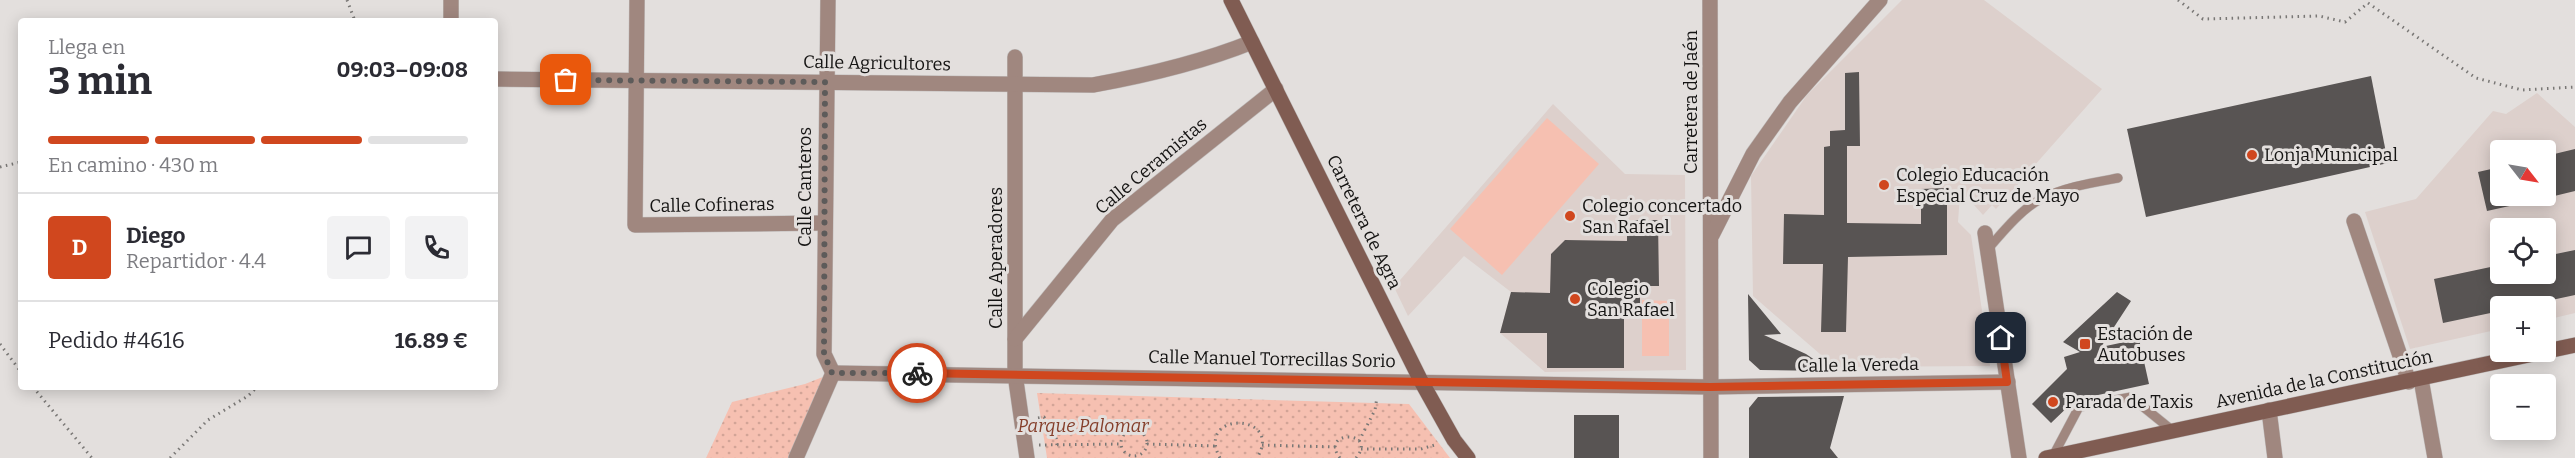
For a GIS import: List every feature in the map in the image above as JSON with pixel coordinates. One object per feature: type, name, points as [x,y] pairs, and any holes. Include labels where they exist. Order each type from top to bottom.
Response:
[{"type":"street","points":[[451,0],[451,18]]},
{"type":"street","points":[[636,0],[636,81]]},
{"type":"street","name":"Calle Canteros","points":[[828,0],[825,82],[824,354],[832,373]]},
{"type":"street","name":"Carretera de Agra","points":[[1231,0],[1421,381],[1454,440],[1468,458]]},
{"type":"street","name":"Carretera de Jaén","points":[[1710,0],[1711,457]]},
{"type":"street","points":[[1710,238],[1752,154],[1790,102],[1880,0]]},
{"type":"street","name":"Calle Agricultores","points":[[498,79],[1093,85],[1137,77],[1219,55],[1252,42]]},
{"type":"street","name":"Calle Aperadores","points":[[1015,57],[1015,339],[1016,374],[1026,452]]},
{"type":"street","name":"Calle Cofineras","points":[[636,81],[635,225],[824,223]]},
{"type":"street","name":"Calle Ceramistas","points":[[1015,339],[1112,220],[1150,187],[1276,89]]},
{"type":"street","points":[[2354,221],[2415,380],[2435,458]]},
{"type":"street","points":[[1984,233],[2019,458]]},
{"type":"street","name":"Avenida de la Constitución","points":[[2050,457],[2575,345]]},
{"type":"street","points":[[796,458],[832,373]]},
{"type":"street","name":"Calle Manuel Torrecillas Sorio","points":[[832,373],[1016,374],[1710,387]]},
{"type":"street","name":"Calle la Vereda","points":[[1710,387],[2007,382]]},
{"type":"street","points":[[2268,410],[2275,458]]},
{"type":"lane","points":[[1987,250],[2039,200],[2072,186],[2118,178]]},
{"type":"lane","points":[[2050,457],[2079,407],[2131,397],[2173,431]]},
{"type":"path","points":[[347,0],[355,18]]},
{"type":"path","points":[[2178,0],[2203,19],[2319,16],[2345,21],[2366,2],[2476,78],[2522,90],[2575,87]]},
{"type":"path","points":[[0,167],[18,163]]},
{"type":"path","points":[[0,344],[18,368]]},
{"type":"path","points":[[1359,441],[1375,410],[1378,381]]},
{"type":"path","points":[[35,390],[92,458]]},
{"type":"path","points":[[170,458],[208,420],[248,396],[253,390]]},
{"type":"path","points":[[1022,420],[1044,417],[1056,437],[1057,445]]},
{"type":"path","points":[[1220,458],[1216,446],[1222,429],[1235,421],[1250,424],[1256,429],[1262,445],[1257,458]]},
{"type":"path","points":[[1135,431],[1145,436],[1147,444],[1141,454],[1132,456],[1125,452],[1122,444],[1124,436],[1135,431]]},
{"type":"path","points":[[1340,458],[1336,447],[1338,441],[1345,436],[1353,436],[1359,441],[1361,449],[1356,458]]},
{"type":"path","points":[[1361,449],[1421,449],[1454,440]]},
{"type":"path","points":[[1026,452],[1057,445],[1122,444]]},
{"type":"path","points":[[1147,444],[1216,446]]},
{"type":"path","points":[[1262,445],[1336,447]]},
{"type":"shaded area","name":"Colegio Educación Especial Cruz de Mayo","points":[[1902,0],[1984,0],[2102,89],[1996,209],[1992,205],[1983,215],[1965,195],[1960,194],[1958,222],[1971,235],[1990,366],[1835,367],[1753,296],[1751,176],[1807,95]]},
{"type":"shaded area","points":[[2537,93],[2575,127],[2575,313],[2556,318],[2556,296],[2490,296],[2490,331],[2410,349],[2365,212],[2416,199],[2493,111],[2506,114]]},
{"type":"shaded area","name":"Colegio concertado San Rafael","points":[[1553,104],[1625,174],[1685,175],[1686,370],[1545,372],[1500,333],[1511,292],[1464,256],[1408,316],[1394,287]]},
{"type":"green space","points":[[1547,118],[1599,164],[1502,275],[1450,229]]},
{"type":"green space","points":[[1642,300],[1669,301],[1669,356],[1642,356]]},
{"type":"green space","points":[[833,373],[796,458],[706,458],[732,402],[805,384]]},
{"type":"green space","name":"Parque Palomar","points":[[1037,393],[1409,404],[1450,458],[1047,458]]},
{"type":"building","points":[[1859,72],[1860,146],[1847,146],[1847,223],[1921,224],[1921,189],[1947,188],[1947,255],[1848,257],[1846,332],[1821,332],[1823,264],[1783,264],[1784,214],[1824,215],[1824,147],[1830,146],[1830,131],[1845,130],[1845,73]]},
{"type":"building","points":[[2371,76],[2388,163],[2146,217],[2127,129]]},
{"type":"building","points":[[2575,149],[2575,191],[2556,196],[2556,154]]},
{"type":"building","points":[[2490,169],[2490,206],[2510,206],[2487,211],[2478,172]]},
{"type":"building","name":"Colegio San Rafael","points":[[1635,220],[1658,220],[1659,286],[1640,286],[1640,304],[1624,304],[1624,368],[1547,368],[1547,333],[1500,333],[1511,292],[1550,293],[1551,254],[1565,240],[1627,241],[1627,227]]},
{"type":"building","points":[[2575,250],[2575,295],[2556,299],[2556,296],[2490,296],[2490,313],[2443,323],[2434,279],[2490,267],[2490,284],[2556,284],[2556,254]]},
{"type":"building","name":"Estación de Autobuses","points":[[2117,292],[2131,301],[2101,347],[2139,339],[2149,384],[2075,400],[2051,423],[2032,404],[2067,369],[2064,357],[2080,352],[2063,342]]},
{"type":"building","points":[[1748,294],[1781,334],[1764,335],[1806,354],[1831,371],[1760,370],[1749,360]]},
{"type":"building","points":[[1844,396],[1830,448],[1838,458],[1749,458],[1749,408],[1758,397]]},
{"type":"building","points":[[1574,415],[1619,415],[1619,458],[1574,458]]},
{"type":"way so far","points":[[566,80],[825,82],[824,354],[832,373],[917,373]]},
{"type":"place","name":"Lonja Municipal","points":[[2252,155]]},
{"type":"place","name":"Colegio Educación Especial Cruz de Mayo","points":[[1884,185]]},
{"type":"place","name":"Colegio concertado San Rafael","points":[[1570,216]]},
{"type":"place","name":"Colegio San Rafael","points":[[1575,299]]},
{"type":"place","name":"Estación de Autobuses","points":[[2085,344]]},
{"type":"place","name":"Parada de Taxis","points":[[2053,402]]},
{"type":"route","points":[[917,373],[1710,387],[2007,382],[2001,338]]}]
